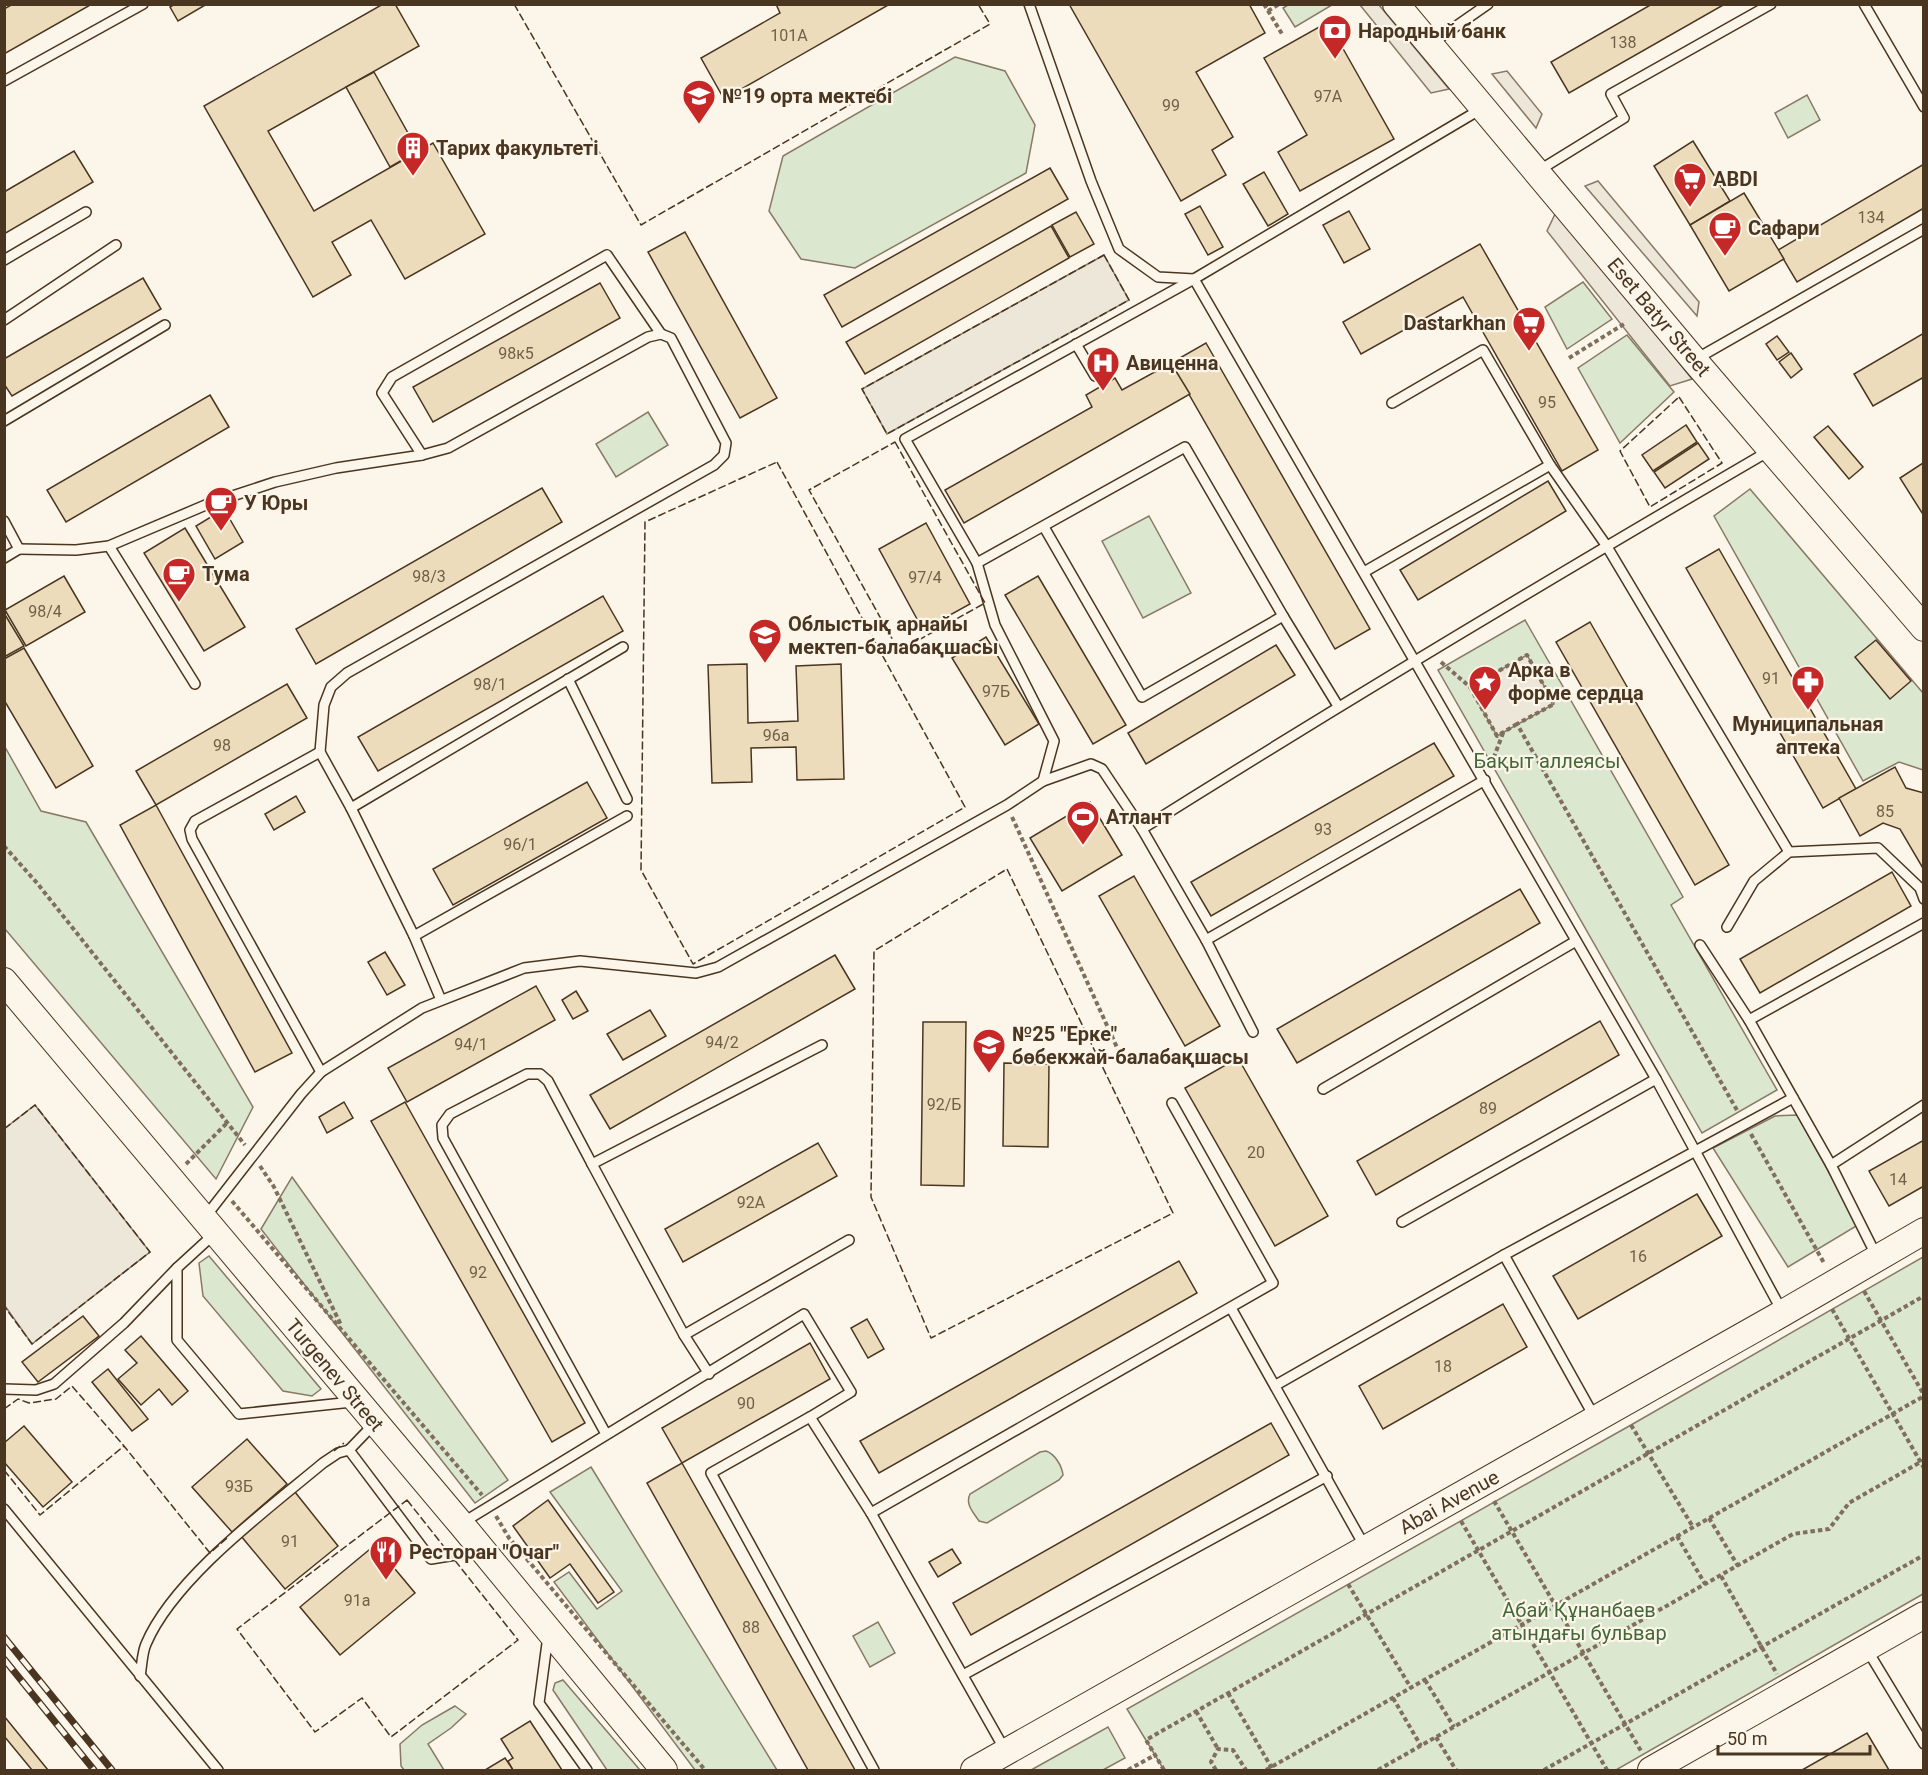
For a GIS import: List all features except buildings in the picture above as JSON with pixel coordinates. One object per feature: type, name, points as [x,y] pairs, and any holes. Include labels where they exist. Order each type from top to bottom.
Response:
[{"type":"main road","name":"Eset Batyr Street","points":[[1396,4],[1694,360],[1923,628]]},
{"type":"main road","name":"Turgenev Street","points":[[4,981],[461,1524],[664,1770]]},
{"type":"main road","name":"Abai Avenue","points":[[974,1770],[1783,1313],[1923,1231]]},
{"type":"main road","points":[[1647,1763],[1866,1648],[1923,1615]]},
{"type":"lane","points":[[4,81],[143,4]]},
{"type":"lane","points":[[1029,4],[1091,181],[1119,249],[1158,277],[1194,279]]},
{"type":"lane","points":[[1430,44],[1488,4]]},
{"type":"lane","points":[[1536,171],[1624,118],[1611,94],[1771,4]]},
{"type":"lane","points":[[1864,4],[1923,107]]},
{"type":"lane","points":[[1043,781],[1054,741],[994,625],[977,563],[905,439],[1194,279],[1483,108]]},
{"type":"lane","points":[[4,260],[86,212]]},
{"type":"lane","points":[[1694,360],[1923,229]]},
{"type":"lane","points":[[4,320],[116,245]]},
{"type":"lane","points":[[422,455],[382,393],[392,377],[607,255],[661,334],[671,338],[726,443],[724,455],[714,465],[347,673],[331,687],[324,705],[320,752],[351,808],[414,936],[441,1000]]},
{"type":"lane","points":[[1194,279],[1656,1079],[1783,1313]]},
{"type":"lane","points":[[4,421],[165,324]]},
{"type":"lane","points":[[4,558],[18,549],[76,550],[109,546],[208,504],[275,482],[336,468],[422,455],[448,448],[648,337],[661,334]]},
{"type":"lane","points":[[1076,344],[1095,376]]},
{"type":"lane","points":[[1392,403],[1483,350],[1550,465],[1606,545],[1789,852]]},
{"type":"lane","points":[[977,563],[1185,447],[1282,616],[1338,706]]},
{"type":"lane","points":[[1142,829],[1429,651],[1772,449]]},
{"type":"lane","points":[[1364,572],[1550,465]]},
{"type":"lane","points":[[4,520],[18,549]]},
{"type":"lane","points":[[1044,527],[1142,697],[1282,616]]},
{"type":"lane","points":[[109,546],[195,684]]},
{"type":"lane","points":[[351,808],[623,647]]},
{"type":"lane","points":[[568,679],[627,799]]},
{"type":"lane","points":[[320,752],[195,821],[190,830],[192,839],[321,1072]]},
{"type":"lane","points":[[4,1389],[36,1390],[54,1384],[124,1323],[177,1268],[210,1226],[225,1192],[301,1094],[321,1072],[422,1008],[524,968],[580,961],[696,973],[718,967],[1007,805],[1043,781],[1091,764],[1102,769],[1142,829],[1206,940],[1253,1032]]},
{"type":"lane","points":[[1206,940],[1485,780]]},
{"type":"lane","points":[[414,936],[627,816]]},
{"type":"lane","points":[[1727,927],[1754,882],[1789,852],[1878,848],[1920,888],[1923,900]]},
{"type":"lane","points":[[1749,1020],[1923,923]]},
{"type":"lane","points":[[1323,1089],[1576,941]]},
{"type":"lane","points":[[1700,945],[1749,1020],[1831,1165],[1877,1257]]},
{"type":"lane","points":[[592,1164],[822,1045]]},
{"type":"lane","points":[[606,1434],[443,1138],[442,1125],[450,1114],[526,1074],[540,1074],[548,1081],[684,1335],[709,1374]]},
{"type":"lane","points":[[1402,1222],[1656,1079]]},
{"type":"lane","points":[[1276,1385],[1504,1255],[1792,1098]]},
{"type":"lane","points":[[870,1513],[1273,1283],[1172,1103]]},
{"type":"lane","points":[[1831,1165],[1923,1106]]},
{"type":"lane","points":[[684,1335],[849,1240]]},
{"type":"lane","points":[[1504,1255],[1596,1419]]},
{"type":"lane","points":[[177,1268],[177,1340],[239,1414],[358,1401]]},
{"type":"lane","points":[[1231,1308],[1366,1549]]},
{"type":"lane","points":[[461,1524],[804,1314],[851,1392],[711,1473],[874,1770]]},
{"type":"lane","points":[[810,1417],[870,1513],[1006,1752]]},
{"type":"lane","points":[[140,1676],[145,1646],[154,1629],[163,1613],[197,1573],[322,1463],[338,1453],[349,1450],[375,1422]]},
{"type":"lane","points":[[349,1450],[431,1559],[483,1551]]},
{"type":"lane","points":[[963,1675],[1327,1476]]},
{"type":"lane","points":[[4,1509],[218,1770]]},
{"type":"lane","points":[[548,1630],[539,1703],[586,1770]]},
{"type":"lane","points":[[1866,1648],[1923,1744]]},
{"type":"path","points":[[1279,4],[1266,7],[1282,34]]},
{"type":"path","points":[[1569,358],[1624,324]]},
{"type":"path","points":[[1429,651],[1470,687],[1497,736],[1554,704],[1527,655],[1470,687]]},
{"type":"path","points":[[1517,724],[1824,1264]]},
{"type":"path","points":[[1485,780],[1503,732]]},
{"type":"path","points":[[1007,805],[1120,1054]]},
{"type":"path","points":[[4,846],[37,883],[253,1156],[274,1186],[344,1331]]},
{"type":"path","points":[[170,1178],[228,1122]]},
{"type":"path","points":[[225,1192],[491,1505],[509,1538],[705,1770]]},
{"type":"path","points":[[1228,1693],[1270,1770],[1923,1395],[1863,1291]]},
{"type":"path","points":[[1164,1770],[1146,1740],[1923,1296]]},
{"type":"path","points":[[1832,1308],[1922,1461],[1923,1468]]},
{"type":"path","points":[[1631,1425],[1693,1527]]},
{"type":"path","points":[[1378,1770],[1793,1534],[1829,1529],[1849,1503],[1922,1461]]},
{"type":"path","points":[[1493,1501],[1647,1763]]},
{"type":"path","points":[[1709,1518],[1738,1566]]},
{"type":"path","points":[[1460,1520],[1607,1770]]},
{"type":"path","points":[[1677,1536],[1706,1584]]},
{"type":"path","points":[[1544,1770],[1923,1555]]},
{"type":"path","points":[[1721,1575],[1779,1677]]},
{"type":"path","points":[[1348,1583],[1411,1688]]},
{"type":"path","points":[[1425,1680],[1454,1727]]},
{"type":"path","points":[[1393,1698],[1421,1746]]},
{"type":"path","points":[[1196,1711],[1218,1749]]},
{"type":"path","points":[[1436,1737],[1456,1770]]},
{"type":"path","points":[[1216,1770],[1211,1762],[1218,1749]]},
{"type":"path","points":[[1218,1749],[1233,1749],[1246,1770]]},
{"type":"path","points":[[1128,1770],[1155,1755]]},
{"type":"green space","points":[[1288,5],[1332,5],[1295,27],[1283,8]]},
{"type":"green space","points":[[955,57],[1005,71],[1035,125],[1026,173],[855,268],[801,259],[769,211],[783,156]]},
{"type":"green space","points":[[1807,95],[1820,120],[1788,138],[1775,113]]},
{"type":"green space","points":[[1583,282],[1612,319],[1567,349],[1545,307]]},
{"type":"green space","points":[[1627,335],[1674,392],[1620,443],[1578,368]]},
{"type":"green space","points":[[648,412],[668,445],[616,477],[596,444]]},
{"type":"green space","points":[[1750,489],[1923,693],[1923,770],[1899,762],[1863,781],[1714,516]]},
{"type":"green space","points":[[1149,516],[1191,593],[1143,618],[1102,541]]},
{"type":"green space","name":"Бақыт аллеясы","points":[[1525,620],[1683,897],[1671,905],[1777,1090],[1702,1133],[1438,670]]},
{"type":"green space","points":[[5,747],[41,811],[86,822],[253,1107],[216,1179],[5,929]]},
{"type":"green space","points":[[1797,1115],[1858,1225],[1788,1267],[1713,1148],[1775,1116]]},
{"type":"green space","points":[[292,1177],[508,1480],[475,1503],[261,1229]]},
{"type":"green space","points":[[209,1256],[321,1389],[312,1396],[283,1391],[203,1296],[199,1263]]},
{"type":"green space","name":"Абай Құнанбаев атындағы бульвар","points":[[1923,1257],[1923,1594],[1616,1770],[1164,1770],[1127,1709],[1631,1425]]},
{"type":"green space","points":[[1046,1451],[1058,1461],[1063,1475],[1059,1480],[987,1523],[979,1521],[969,1505],[970,1494],[1040,1452]]},
{"type":"green space","points":[[591,1467],[777,1770],[695,1770],[554,1582],[569,1572],[597,1609],[622,1591],[550,1492]]},
{"type":"green space","points":[[878,1622],[895,1653],[870,1667],[853,1636]]},
{"type":"green space","points":[[563,1680],[640,1770],[607,1770],[553,1690],[555,1683]]},
{"type":"green space","points":[[455,1706],[466,1714],[428,1744],[444,1770],[404,1770],[401,1766],[400,1744],[422,1725]]},
{"type":"green space","points":[[1108,1727],[1125,1758],[1103,1770],[1031,1770]]},
{"type":"shaded area","points":[[1360,5],[1379,5],[1449,89],[1431,93]]},
{"type":"shaded area","points":[[1507,71],[1542,114],[1536,128],[1492,74]]},
{"type":"shaded area","points":[[1598,181],[1699,302],[1697,316],[1585,186]]},
{"type":"shaded area","points":[[1557,210],[1692,379],[1670,386],[1547,231]]},
{"type":"shaded area","points":[[1104,255],[1129,300],[887,434],[862,389]]},
{"type":"shaded area","points":[[1527,655],[1554,704],[1497,736],[1470,687]]},
{"type":"shaded area","points":[[35,1105],[150,1252],[32,1344],[5,1306],[4,1129]]},
{"type":"railway","points":[[4,1637],[112,1770]]},
{"type":"railway","points":[[4,1659],[94,1770]]},
{"type":"fence","points":[[514,4],[641,225],[990,24],[978,4]]},
{"type":"fence","points":[[1104,255],[1129,300],[887,434],[862,389],[1104,255]]},
{"type":"fence","points":[[1679,397],[1722,463],[1650,507],[1620,451],[1679,397]]},
{"type":"fence","points":[[895,442],[985,603],[899,651],[809,490],[895,442]]},
{"type":"fence","points":[[777,462],[965,807],[693,964],[641,870],[645,522],[777,462]]},
{"type":"fence","points":[[1007,869],[1173,1213],[931,1338],[871,1197],[874,951],[1007,869]]},
{"type":"fence","points":[[4,1129],[35,1105],[150,1252],[32,1344],[4,1306]]},
{"type":"fence","points":[[4,1409],[18,1399],[29,1403],[56,1399],[72,1386],[124,1446],[210,1553],[227,1538]]},
{"type":"fence","points":[[334,1451],[344,1443]]},
{"type":"fence","points":[[4,1470],[40,1515],[124,1446]]},
{"type":"fence","points":[[407,1500],[518,1640],[391,1737],[362,1698],[315,1732],[237,1629],[407,1500]]},
{"type":"place","name":"Народный банк","points":[[1335,60]]},
{"type":"place","name":"№19 орта мектебі","points":[[699,125]]},
{"type":"place","name":"Тарих факультеті","points":[[413,177]]},
{"type":"place","name":"ABDI","points":[[1690,208]]},
{"type":"place","name":"Сафари","points":[[1725,257]]},
{"type":"place","name":"Dastarkhan","points":[[1529,352]]},
{"type":"place","name":"Авиценна","points":[[1103,392]]},
{"type":"place","name":"У Юры","points":[[221,532]]},
{"type":"place","name":"Тума","points":[[179,603]]},
{"type":"place","name":"Облыстық арнайы мектеп-балабақшасы","points":[[765,664]]},
{"type":"place","name":"Арка в форме сердца","points":[[1485,711]]},
{"type":"place","name":"Муниципальная аптека","points":[[1808,711]]},
{"type":"place","name":"Атлант","points":[[1083,846]]},
{"type":"place","name":"№25 \"Ерке\" бөбекжай-балабақшасы","points":[[989,1074]]},
{"type":"place","name":"Ресторан \"Очаг\"","points":[[386,1581]]}]
